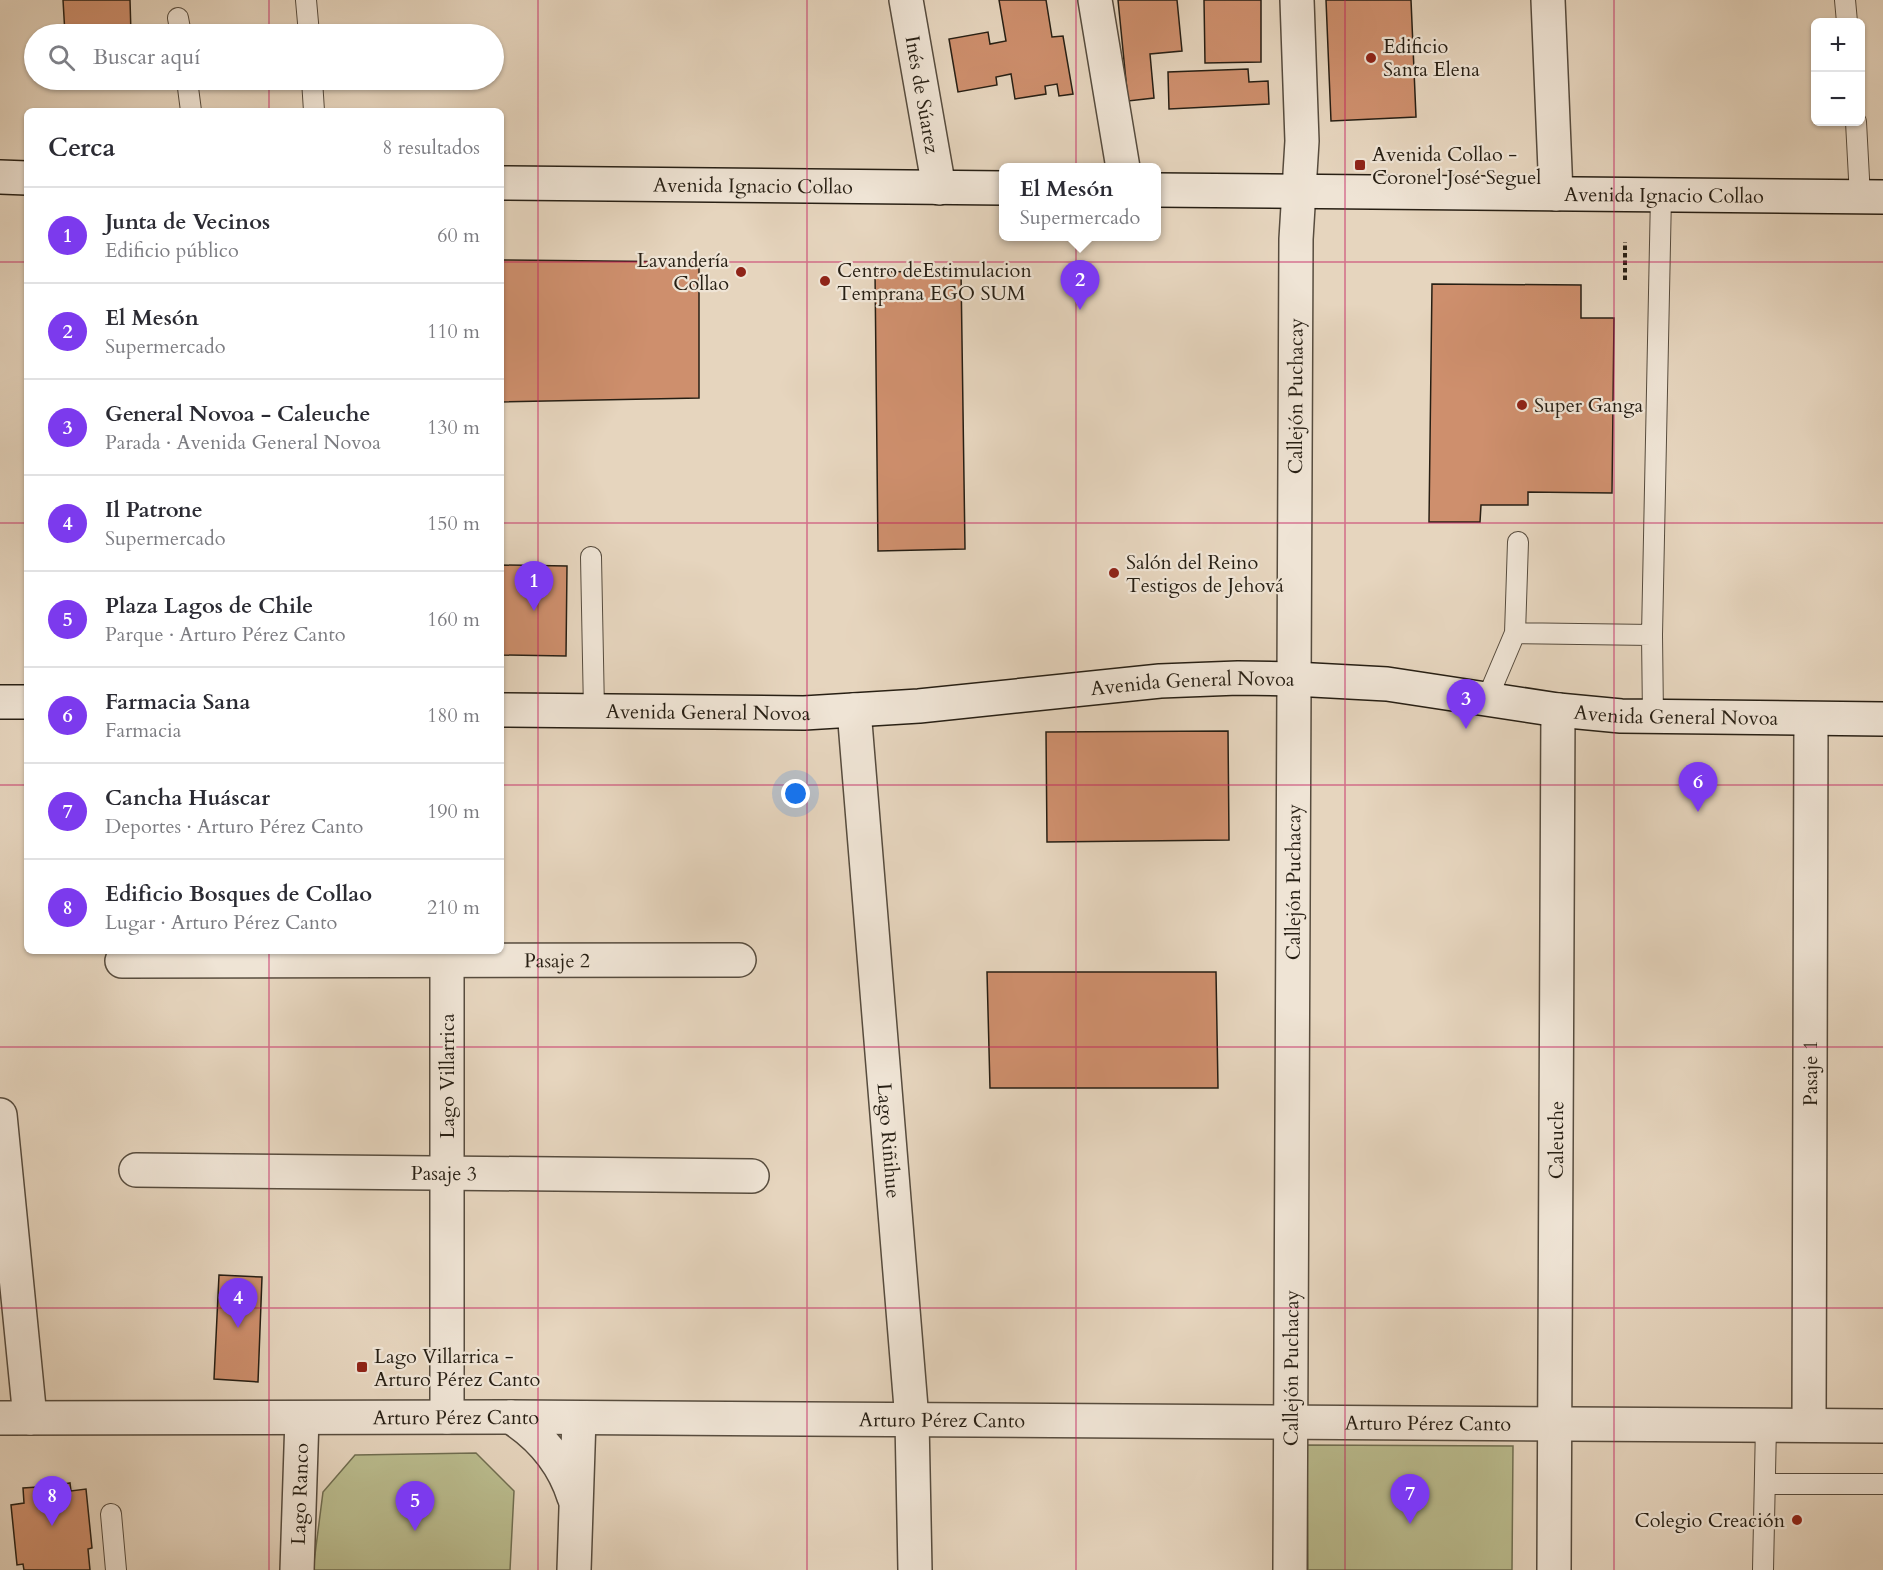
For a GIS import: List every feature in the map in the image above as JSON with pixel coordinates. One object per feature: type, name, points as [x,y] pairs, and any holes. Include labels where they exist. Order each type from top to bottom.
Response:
[{"type":"street","name":"Inés de Súarez","points":[[906,0],[939,188]]},
{"type":"street","points":[[1095,0],[1122,163]]},
{"type":"street","name":"Callejón Puchacay","points":[[1290,1570],[1296,239],[1302,141],[1298,0]]},
{"type":"street","points":[[1548,0],[1556,194]]},
{"type":"street","points":[[0,177],[24,178]]},
{"type":"street","name":"Avenida Ignacio Collao","points":[[504,183],[999,188]]},
{"type":"street","name":"Avenida Ignacio Collao","points":[[1161,190],[1871,197]]},
{"type":"street","name":"Avenida General Novoa","points":[[504,710],[749,714],[854,710],[919,706],[1160,681],[1238,678],[1388,684],[1558,710],[1621,716],[1883,719]]},
{"type":"street","points":[[0,702],[24,702]]},
{"type":"street","name":"Lago Riñihue","points":[[854,710],[912,1420],[915,1570]]},
{"type":"street","name":"Caleuche","points":[[1554,1570],[1558,710]]},
{"type":"street","name":"Pasaje 1","points":[[1809,1425],[1811,718]]},
{"type":"street","name":"Pasaje 2","points":[[122,961],[447,956],[739,960]]},
{"type":"street","name":"Lago Villarrica","points":[[447,956],[447,1417]]},
{"type":"street","points":[[0,1115],[15,1418]]},
{"type":"street","name":"Pasaje 3","points":[[136,1170],[752,1176]]},
{"type":"street","name":"Arturo Pérez Canto","points":[[15,1418],[447,1417],[1883,1426]]},
{"type":"street","name":"Lago Ranco","points":[[297,1570],[302,1418]]},
{"type":"street","points":[[512,1418],[527,1427],[552,1453],[562,1468],[576,1502]]},
{"type":"street","points":[[574,1570],[579,1418]]},
{"type":"lane","points":[[306,0],[308,24]]},
{"type":"lane","points":[[1845,0],[1847,18]]},
{"type":"lane","points":[[188,90],[191,108]]},
{"type":"lane","points":[[313,90],[314,108]]},
{"type":"lane","points":[[1857,126],[1871,197]]},
{"type":"lane","points":[[1653,717],[1652,635],[1661,195]]},
{"type":"lane","points":[[1487,699],[1515,633],[1518,542]]},
{"type":"lane","points":[[591,556],[594,711]]},
{"type":"lane","points":[[1515,633],[1652,635]]},
{"type":"lane","points":[[1763,1570],[1766,1425]]},
{"type":"lane","points":[[1765,1484],[1883,1484]]},
{"type":"lane","points":[[111,1514],[116,1570]]},
{"type":"path","points":[[1625,242],[1625,280]]},
{"type":"green space","points":[[1307,1445],[1513,1446],[1512,1570],[1308,1570]]},
{"type":"green space","points":[[476,1453],[514,1491],[510,1570],[313,1570],[323,1492],[355,1455]]},
{"type":"building","points":[[63,0],[130,0],[131,24],[64,24]]},
{"type":"building","points":[[999,0],[1046,0],[1052,37],[1063,36],[1073,94],[1059,96],[1057,84],[1045,86],[1046,94],[1015,99],[1011,74],[996,77],[997,85],[958,92],[949,39],[988,32],[990,44],[1006,41]]},
{"type":"building","points":[[1118,0],[1177,0],[1182,51],[1150,54],[1154,98],[1128,101]]},
{"type":"building","points":[[1204,0],[1261,0],[1261,62],[1205,63]]},
{"type":"building","name":"Edificio Santa Elena","points":[[1326,0],[1411,0],[1416,117],[1331,121]]},
{"type":"building","points":[[1248,69],[1249,82],[1268,81],[1269,104],[1169,109],[1168,72]]},
{"type":"building","points":[[504,260],[699,262],[699,398],[504,402]]},
{"type":"building","points":[[961,271],[965,549],[878,551],[875,272]]},
{"type":"building","name":"Super Ganga","points":[[1432,284],[1581,285],[1581,318],[1614,318],[1612,493],[1528,492],[1528,505],[1481,505],[1480,522],[1429,522]]},
{"type":"building","points":[[504,565],[567,566],[566,656],[504,655]]},
{"type":"building","points":[[1228,731],[1229,840],[1047,842],[1046,732]]},
{"type":"building","points":[[987,972],[1216,972],[1218,1088],[990,1088]]},
{"type":"building","points":[[219,1275],[262,1277],[258,1382],[214,1379]]},
{"type":"building","points":[[70,1483],[71,1491],[86,1489],[92,1548],[88,1549],[90,1570],[24,1570],[23,1564],[17,1565],[11,1505],[24,1503],[23,1488],[38,1487],[38,1489]]},
{"type":"place","name":"Edificio Santa Elena","points":[[1371,58]]},
{"type":"place","name":"Avenida Collao - Coronel José Seguel","points":[[1360,165]]},
{"type":"place","name":"Lavandería Collao","points":[[741,272]]},
{"type":"place","name":"Centro deEstimulacion Temprana EGO SUM","points":[[825,281]]},
{"type":"place","name":"El Mesón","points":[[1080,310]]},
{"type":"place","name":"Super Ganga","points":[[1522,405]]},
{"type":"place","name":"Salón del Reino Testigos de Jehová","points":[[1114,573]]},
{"type":"place","name":"Junta de Vecinos","points":[[534,611]]},
{"type":"place","name":"General Novoa - Caleuche","points":[[1466,729]]},
{"type":"place","name":"Farmacia Sana","points":[[1698,812]]},
{"type":"place","name":"Il Patrone","points":[[238,1328]]},
{"type":"place","name":"Lago Villarrica - Arturo Pérez Canto","points":[[362,1367]]},
{"type":"place","name":"Colegio Creación","points":[[1797,1520]]},
{"type":"place","name":"Cancha Huáscar","points":[[1410,1524]]},
{"type":"place","name":"Edificio Bosques de Collao","points":[[52,1526]]},
{"type":"place","name":"Plaza Lagos de Chile","points":[[415,1531]]}]
